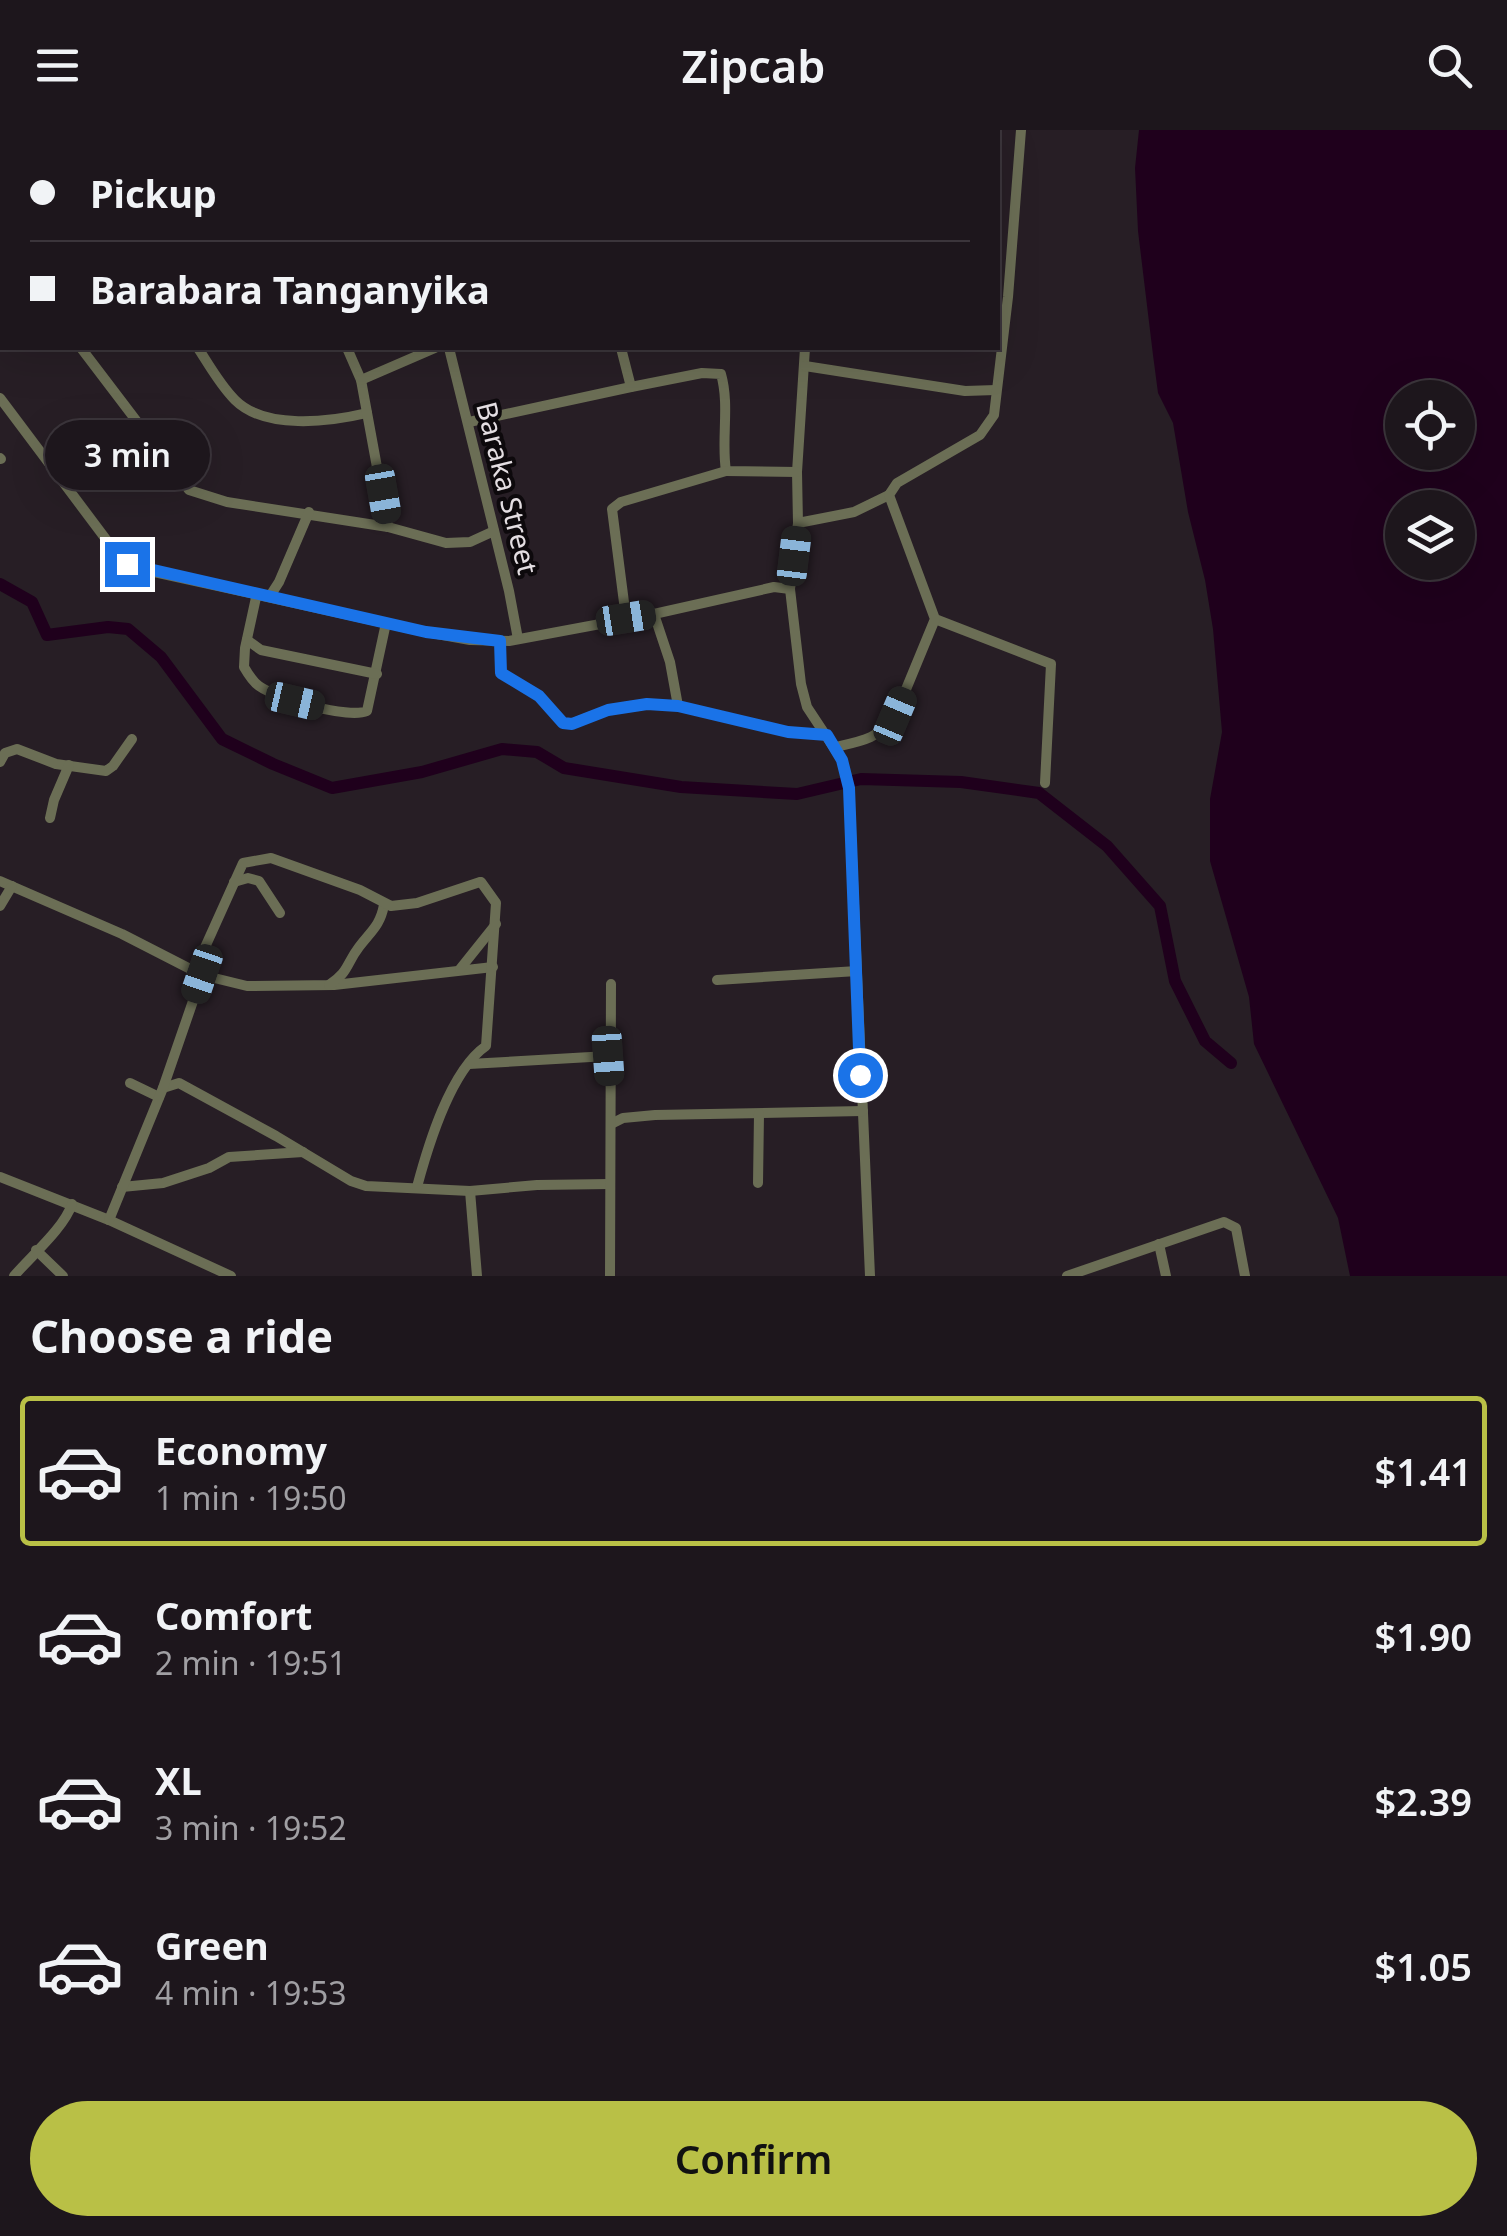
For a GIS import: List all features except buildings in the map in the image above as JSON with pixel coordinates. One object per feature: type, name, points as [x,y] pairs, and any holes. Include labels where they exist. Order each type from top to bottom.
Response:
[{"type":"street","points":[[1000,328],[1020,130]]},
{"type":"street","points":[[83,350],[189,490],[227,502],[388,526],[458,544],[494,531]]},
{"type":"street","points":[[199,350],[236,401],[259,414],[330,420],[366,412]]},
{"type":"street","points":[[347,350],[361,380],[388,526]]},
{"type":"street","points":[[361,380],[429,350]]},
{"type":"street","name":"Baraka Street","points":[[450,350],[518,640]]},
{"type":"street","points":[[622,350],[631,387]]},
{"type":"street","points":[[805,350],[797,472],[798,523],[790,589],[807,707],[842,760],[849,788],[870,1276]]},
{"type":"street","points":[[798,523],[854,512],[889,495],[897,483],[980,436],[994,414],[999,350]]},
{"type":"street","points":[[805,366],[965,390],[996,390]]},
{"type":"street","points":[[469,422],[631,387],[721,374],[726,391],[726,472]]},
{"type":"street","points":[[0,398],[127,564],[470,640],[518,640],[774,586],[790,589]]},
{"type":"street","points":[[63,482],[139,424]]},
{"type":"street","points":[[626,618],[612,509],[621,502],[726,472],[797,472]]},
{"type":"street","points":[[835,747],[869,740],[886,728],[895,716],[934,619],[889,495]]},
{"type":"street","points":[[270,596],[309,512]]},
{"type":"street","points":[[257,593],[244,660],[249,676],[260,687],[295,701],[357,715],[364,714],[370,706],[386,622]]},
{"type":"street","points":[[654,614],[670,662],[678,706]]},
{"type":"street","points":[[934,619],[1051,664],[1045,784]]},
{"type":"street","points":[[247,640],[261,650],[377,674]]},
{"type":"street","points":[[500,641],[501,673],[539,696],[563,723],[572,724],[631,705],[678,706],[788,732],[827,735]]},
{"type":"street","points":[[0,762],[5,753],[16,749],[56,764],[106,771],[114,766],[132,739]]},
{"type":"street","points":[[50,818],[69,765]]},
{"type":"street","points":[[109,1220],[161,1093],[202,974],[202,954],[234,882],[246,862],[272,858],[360,890],[384,905],[417,903],[480,882],[496,903],[486,1046],[469,1064],[431,1134],[417,1187]]},
{"type":"street","points":[[234,882],[248,878],[259,881],[280,913]]},
{"type":"street","points":[[0,881],[202,974],[247,986],[328,986],[493,967]]},
{"type":"street","points":[[0,906],[12,886]]},
{"type":"street","points":[[328,986],[346,973],[358,948],[376,931],[384,905]]},
{"type":"street","points":[[460,969],[496,924]]},
{"type":"street","points":[[717,980],[857,972]]},
{"type":"street","points":[[610,1276],[611,984]]},
{"type":"street","points":[[469,1064],[608,1056]]},
{"type":"street","points":[[130,1083],[161,1093],[178,1083],[358,1184],[470,1191],[537,1184],[610,1184]]},
{"type":"street","points":[[612,1123],[639,1116],[862,1111]]},
{"type":"street","points":[[758,1114],[758,1184]]},
{"type":"street","points":[[122,1187],[186,1176],[229,1157],[304,1152]]},
{"type":"street","points":[[0,1177],[72,1204],[227,1275]]},
{"type":"street","points":[[470,1191],[477,1276]]},
{"type":"street","points":[[14,1276],[61,1227],[72,1204]]},
{"type":"street","points":[[1067,1276],[1216,1223],[1232,1224],[1238,1234],[1245,1276]]},
{"type":"street","points":[[1159,1244],[1166,1276]]},
{"type":"street","points":[[36,1250],[63,1276]]},
{"type":"shaded area","points":[[1139,130],[1507,130],[1507,1276],[1350,1276],[1338,1218],[1254,1044],[1249,997],[1210,861],[1210,799],[1222,732],[1213,629],[1173,423],[1158,393],[1138,231],[1135,168]]},
{"type":"waterway","points":[[0,584],[32,602],[47,635],[108,627],[128,629],[161,657],[222,739],[332,788],[422,772],[502,749],[537,752],[564,768],[681,787],[797,794],[861,779],[961,782],[1039,793],[1107,846],[1160,906],[1175,981],[1205,1041],[1231,1063]]},
{"type":"route","points":[[127,564],[426,632],[500,641],[501,673],[539,696],[563,723],[647,704],[678,706],[788,732],[827,735],[842,760],[849,788],[860,1075]]}]
